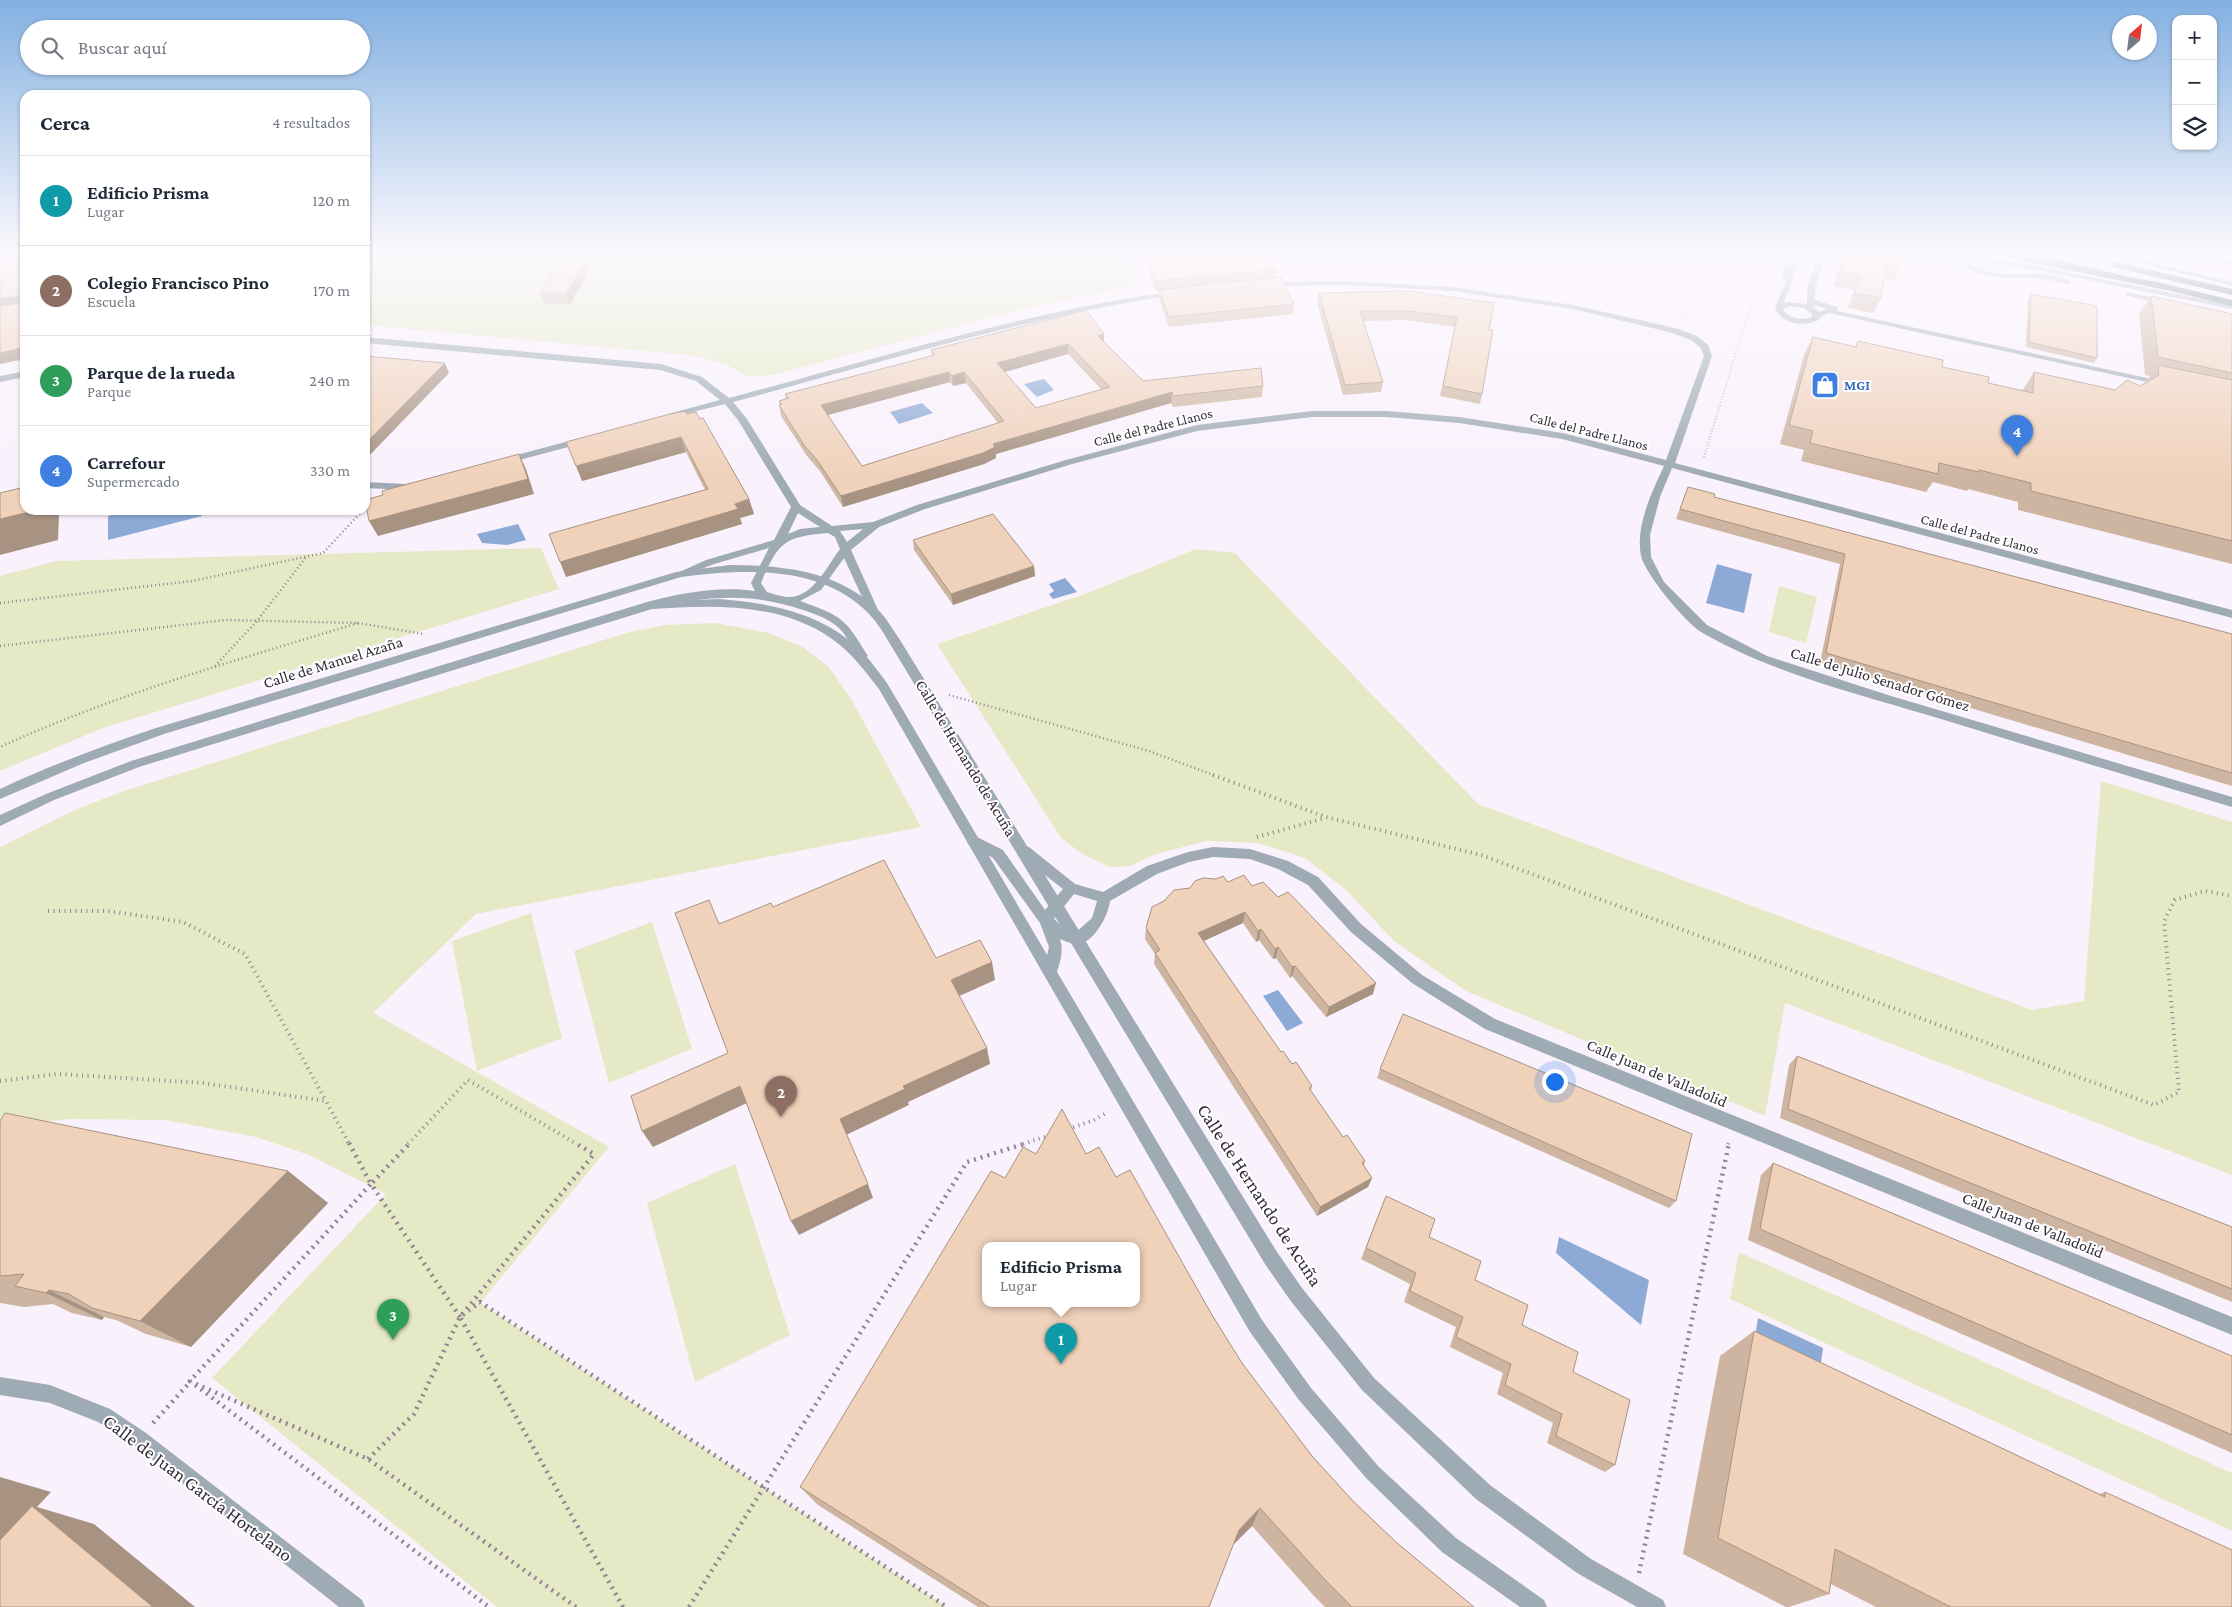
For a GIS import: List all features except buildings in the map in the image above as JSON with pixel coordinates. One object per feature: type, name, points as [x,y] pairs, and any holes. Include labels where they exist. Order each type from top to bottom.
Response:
[{"type":"street","points":[[665,417],[1004,327]]},
{"type":"street","points":[[1658,327],[1672,330]]},
{"type":"street","name":"Calle de Julio Senador Gómez","points":[[1672,330],[1694,338],[1705,347],[1708,356],[1669,466],[1655,497],[1645,535],[1646,557],[1660,584],[1703,628],[1763,659],[1888,699],[2232,802]]},
{"type":"street","name":"Calle de Hernando de Acuña","points":[[370,340],[661,367],[699,379],[726,400],[742,419],[796,507],[839,535],[874,612],[1077,939],[1271,1258],[1296,1294],[1368,1384],[1483,1492],[1584,1566],[1656,1607]]},
{"type":"street","points":[[0,379],[20,375]]},
{"type":"street","name":"Calle del Padre Llanos","points":[[828,528],[875,525],[921,507],[1069,462],[1196,428],[1312,414],[1387,414],[1469,421],[1547,433],[2232,614]]},
{"type":"street","points":[[494,464],[594,437]]},
{"type":"street","points":[[370,485],[406,487],[423,482]]},
{"type":"street","points":[[763,595],[756,583],[762,568],[788,526],[796,507]]},
{"type":"street","name":"Calle del Padre Llanos","points":[[846,550],[875,525]]},
{"type":"street","name":"Calle de Manuel Azaña","points":[[0,794],[34,777],[102,750],[144,736],[680,574],[710,562],[779,542],[800,532],[828,528]]},
{"type":"street","points":[[790,600],[804,598],[825,580],[846,550]]},
{"type":"street","name":"Calle de Manuel Azaña","points":[[680,574],[719,568],[762,568]]},
{"type":"street","name":"Calle de Hernando de Acuña","points":[[762,568],[793,572],[825,580],[852,595],[874,612]]},
{"type":"street","points":[[0,821],[50,797],[135,764],[651,605],[687,596],[727,592],[763,595],[790,600],[819,612],[842,625],[883,686],[1256,1326],[1305,1394],[1373,1473],[1449,1545],[1537,1607]]},
{"type":"street","points":[[651,605],[700,602],[746,604],[792,614],[818,625],[840,638],[862,656]]},
{"type":"street","name":"Calle de Hernando de Acuña","points":[[973,840],[998,854],[1045,920],[1056,947],[1050,972]]},
{"type":"street","points":[[1021,849],[1071,888],[1104,898],[1102,914],[1092,928],[1077,939]]},
{"type":"street","name":"Calle Juan de Valladolid","points":[[1104,898],[1152,870],[1188,857],[1213,852],[1250,854],[1283,865],[1313,881],[1356,928],[1417,979],[1490,1024],[2232,1326]]},
{"type":"street","points":[[1045,920],[1071,888]]},
{"type":"street","name":"Calle de Hernando de Acuña","points":[[1045,920],[1061,934],[1077,939]]},
{"type":"street","name":"Calle de Juan García Hortelano","points":[[0,1386],[50,1394],[104,1415],[140,1439],[355,1607]]},
{"type":"lane","points":[[1908,327],[2174,386]]},
{"type":"path","points":[[1707,476],[1703,462],[1744,327]]},
{"type":"path","points":[[0,603],[24,598],[192,581],[323,553],[357,515]]},
{"type":"path","points":[[214,667],[257,620],[308,556]]},
{"type":"path","points":[[0,646],[225,620],[358,623],[419,632]]},
{"type":"path","points":[[0,747],[44,726],[136,691],[358,623]]},
{"type":"path","points":[[926,694],[949,695],[1149,751],[1326,817],[1481,855],[2154,1105],[2179,1092],[2164,921],[2175,900],[2205,891],[2232,896]]},
{"type":"path","points":[[1250,840],[1326,817]]},
{"type":"path","points":[[48,911],[108,911],[183,922],[244,954],[371,1184],[460,1317],[623,1607]]},
{"type":"path","points":[[0,1081],[58,1074],[183,1082],[326,1102]]},
{"type":"path","points":[[140,1439],[190,1381],[468,1080],[594,1154],[460,1317],[414,1414],[368,1459]]},
{"type":"path","points":[[1065,1130],[1092,1121],[1125,1103]]},
{"type":"path","points":[[1635,1594],[1733,1123]]},
{"type":"path","points":[[689,1607],[967,1162],[1056,1133]]},
{"type":"path","points":[[460,1317],[480,1302],[947,1607]]},
{"type":"path","points":[[190,1381],[368,1459],[576,1607]]},
{"type":"path","points":[[190,1381],[489,1607]]},
{"type":"green space","points":[[387,327],[955,327],[772,375],[746,376],[727,365],[700,357]]},
{"type":"green space","points":[[541,548],[559,589],[103,728],[0,771],[0,576],[56,561]]},
{"type":"green space","points":[[1196,549],[1235,553],[1478,804],[2032,1010],[2084,1001],[2101,781],[2232,822],[2232,1175],[1785,1003],[1765,1116],[1466,991],[1394,941],[1346,890],[1305,858],[1258,843],[1206,841],[1156,854],[1130,866],[1110,867],[1084,855],[1061,838],[937,644],[1085,594]]},
{"type":"green space","points":[[1779,586],[1817,597],[1806,643],[1769,632]]},
{"type":"green space","points":[[716,623],[768,633],[803,647],[829,667],[851,699],[921,827],[476,914],[373,1013],[609,1147],[480,1303],[947,1607],[497,1607],[212,1378],[386,1194],[309,1155],[256,1137],[165,1120],[72,1119],[0,1125],[0,847],[77,809],[121,792],[626,633],[665,625]]},
{"type":"green space","points":[[531,913],[562,1038],[477,1071],[452,941]]},
{"type":"green space","points":[[652,922],[692,1049],[609,1083],[574,951]]},
{"type":"green space","points":[[735,1164],[790,1335],[695,1382],[647,1203]]},
{"type":"green space","points":[[1739,1252],[2232,1473],[2232,1531],[1730,1299]]},
{"type":"water","points":[[1044,379],[1054,390],[1037,397],[1024,384]]},
{"type":"water","points":[[922,403],[933,413],[899,424],[890,412]]},
{"type":"water","points":[[202,515],[202,516],[108,540],[108,516]]},
{"type":"water","points":[[518,524],[526,540],[507,545],[482,543],[477,534]]},
{"type":"water","points":[[1717,564],[1752,574],[1744,613],[1706,603]]},
{"type":"water","points":[[1065,578],[1077,592],[1053,599],[1049,594],[1054,591],[1049,584]]},
{"type":"water","points":[[1278,990],[1303,1023],[1287,1031],[1263,996]]},
{"type":"water","points":[[1559,1237],[1649,1280],[1641,1325],[1556,1253]]},
{"type":"water","points":[[1758,1318],[1823,1348],[1819,1377],[1751,1362]]},
{"type":"place","name":"MGI","points":[[1825,385]]},
{"type":"place","name":"Carrefour","points":[[2017,456]]},
{"type":"place","name":"Colegio Francisco Pino","points":[[781,1117]]},
{"type":"place","name":"Parque de la rueda","points":[[393,1340]]},
{"type":"place","name":"Edificio Prisma","points":[[1061,1364]]}]
